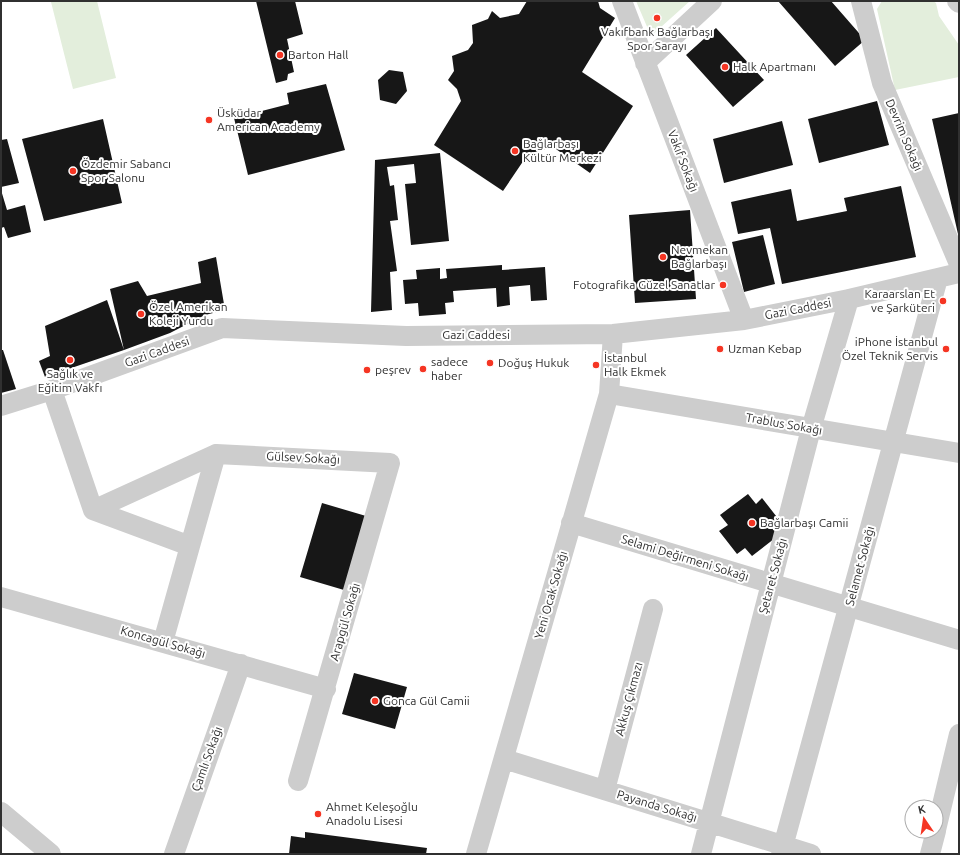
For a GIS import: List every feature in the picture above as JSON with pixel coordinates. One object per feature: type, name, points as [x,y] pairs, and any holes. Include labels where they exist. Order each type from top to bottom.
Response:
[{"type":"street","name":"Vakıf Sokağı","points":[[622,1],[744,320]]},
{"type":"street","points":[[645,63],[712,1]]},
{"type":"street","name":"Devrim Sokağı","points":[[861,1],[882,83],[959,264]]},
{"type":"street","name":"Gazi Caddesi","points":[[1,406],[52,390],[222,328],[406,336],[613,334],[744,320],[849,299],[959,273]]},
{"type":"street","name":"Selamet Sokağı","points":[[782,850],[938,278]]},
{"type":"street","name":"Şetaret Sokağı","points":[[701,854],[811,429],[849,299]]},
{"type":"street","name":"Yeni Ocak Sokağı","points":[[476,854],[609,394],[613,334]]},
{"type":"street","points":[[52,390],[93,510],[190,546]]},
{"type":"street","name":"Trablus Sokağı","points":[[609,394],[959,453]]},
{"type":"street","points":[[163,642],[216,454]]},
{"type":"street","name":"Gülsev Sokağı","points":[[93,510],[216,454],[390,463]]},
{"type":"street","name":"Arapgül Sokağı","points":[[298,781],[326,689],[390,463]]},
{"type":"street","name":"Selami Değirmeni Sokağı","points":[[571,523],[959,640]]},
{"type":"street","name":"Koncagül Sokağı","points":[[1,597],[326,689]]},
{"type":"street","name":"Akkuş Çıkmazı","points":[[605,790],[653,609]]},
{"type":"street","name":"Çamlı Sokağı","points":[[174,854],[241,664]]},
{"type":"street","points":[[944,799],[959,734]]},
{"type":"street","name":"Payanda Sokağı","points":[[504,759],[709,822],[782,850],[811,854]]},
{"type":"street","points":[[1,812],[51,854]]},
{"type":"street","points":[[930,854],[934,839]]},
{"type":"green space","points":[[97,1],[116,78],[73,89],[51,2]]},
{"type":"green space","name":"Vakıfbank Bağlarbaşı Spor Sarayı","points":[[636,1],[690,1],[651,36]]},
{"type":"green space","points":[[882,1],[933,1],[936,3],[939,16],[959,45],[959,77],[895,90],[877,9]]},
{"type":"building","name":"Barton Hall","points":[[256,1],[295,1],[303,34],[287,39],[294,72],[288,74],[287,80],[276,83]]},
{"type":"building","points":[[527,1],[598,1],[600,8],[615,18],[582,72],[633,106],[590,173],[553,147],[528,154],[503,191],[434,145],[461,101],[457,89],[448,80],[454,71],[452,56],[468,50],[473,43],[472,25],[488,19],[492,11],[500,18],[519,14]]},
{"type":"building","points":[[778,1],[831,1],[865,40],[835,66]]},
{"type":"building","name":"Halk Apartmanı","points":[[716,28],[764,80],[733,107],[686,55]]},
{"type":"building","points":[[389,70],[403,72],[407,91],[396,104],[380,100],[378,80]]},
{"type":"building","points":[[326,84],[345,150],[248,175],[234,118],[289,104],[287,93]]},
{"type":"building","points":[[877,101],[889,145],[819,163],[808,119]]},
{"type":"building","points":[[959,113],[959,234],[958,234],[932,119]]},
{"type":"building","name":"Özdemir Sabancı Spor Salonu","points":[[103,119],[122,203],[44,221],[22,139]]},
{"type":"building","points":[[782,121],[793,165],[724,183],[713,139]]},
{"type":"building","points":[[7,139],[19,183],[1,187],[1,140]]},
{"type":"building","points":[[440,153],[449,241],[411,245],[405,184],[416,183],[414,164],[387,167],[390,186],[394,185],[398,220],[390,221],[397,271],[390,272],[392,310],[371,312],[375,160]]},
{"type":"building","points":[[901,186],[916,257],[782,284],[770,228],[738,234],[731,202],[791,189],[797,221],[847,211],[844,198]]},
{"type":"building","points":[[1,190],[7,210],[25,205],[31,232],[8,238],[4,227],[1,228]]},
{"type":"building","name":"Nevmekan Bağlarbaşı","points":[[690,210],[696,299],[635,303],[629,215]]},
{"type":"building","points":[[763,235],[775,284],[744,292],[732,242]]},
{"type":"building","points":[[216,257],[225,310],[205,315],[170,333],[124,350],[110,289],[138,281],[147,296],[201,283],[198,262]]},
{"type":"building","points":[[502,265],[502,270],[545,267],[547,300],[531,301],[530,285],[509,287],[510,305],[497,307],[496,288],[453,291],[454,302],[445,303],[446,314],[419,316],[418,303],[405,304],[403,280],[417,279],[416,270],[440,268],[440,279],[447,278],[446,269]]},
{"type":"building","points":[[107,300],[124,350],[45,377],[39,361],[50,356],[45,326]]},
{"type":"building","points":[[1,350],[3,350],[16,389],[1,393]]},
{"type":"building","name":"Bağlarbaşı Camii","points":[[748,494],[756,504],[762,498],[780,521],[772,527],[779,535],[752,556],[745,548],[737,554],[719,531],[728,525],[720,515]]},
{"type":"building","points":[[322,503],[366,516],[344,590],[300,577]]},
{"type":"building","name":"Gonca Gül Camii","points":[[354,673],[407,687],[395,729],[342,714]]},
{"type":"building","points":[[305,832],[427,848],[426,854],[289,854],[291,836],[305,838]]},
{"type":"place","name":"Vakıfbank Bağlarbaşı Spor Sarayı","points":[[657,18]]},
{"type":"place","name":"Barton Hall","points":[[280,55]]},
{"type":"place","name":"Halk Apartmanı","points":[[725,67]]},
{"type":"place","name":"Üsküdar American Academy","points":[[209,120]]},
{"type":"place","name":"Bağlarbaşı Kültür Merkezi","points":[[515,151]]},
{"type":"place","name":"Özdemir Sabancı Spor Salonu","points":[[73,171]]},
{"type":"place","name":"Nevmekan Bağlarbaşı","points":[[663,257]]},
{"type":"place","name":"Fotografika Güzel Sanatlar","points":[[723,285]]},
{"type":"place","name":"Karaarslan Et ve Şarküteri","points":[[943,301]]},
{"type":"place","name":"Özel Amerikan Koleji Yurdu","points":[[141,314]]},
{"type":"place","name":"Uzman Kebap","points":[[720,349]]},
{"type":"place","name":"iPhone İstanbul Özel Teknik Servis","points":[[946,349]]},
{"type":"place","name":"Sağlık ve Eğitim Vakfı","points":[[70,360]]},
{"type":"place","name":"Doğuş Hukuk","points":[[490,363]]},
{"type":"place","name":"İstanbul Halk Ekmek","points":[[596,365]]},
{"type":"place","name":"sadece haber","points":[[423,369]]},
{"type":"place","name":"peşrev","points":[[367,370]]},
{"type":"place","name":"Bağlarbaşı Camii","points":[[752,523]]},
{"type":"place","name":"Gonca Gül Camii","points":[[375,701]]},
{"type":"place","name":"Ahmet Keleşoğlu Anadolu Lisesi","points":[[318,814]]}]
